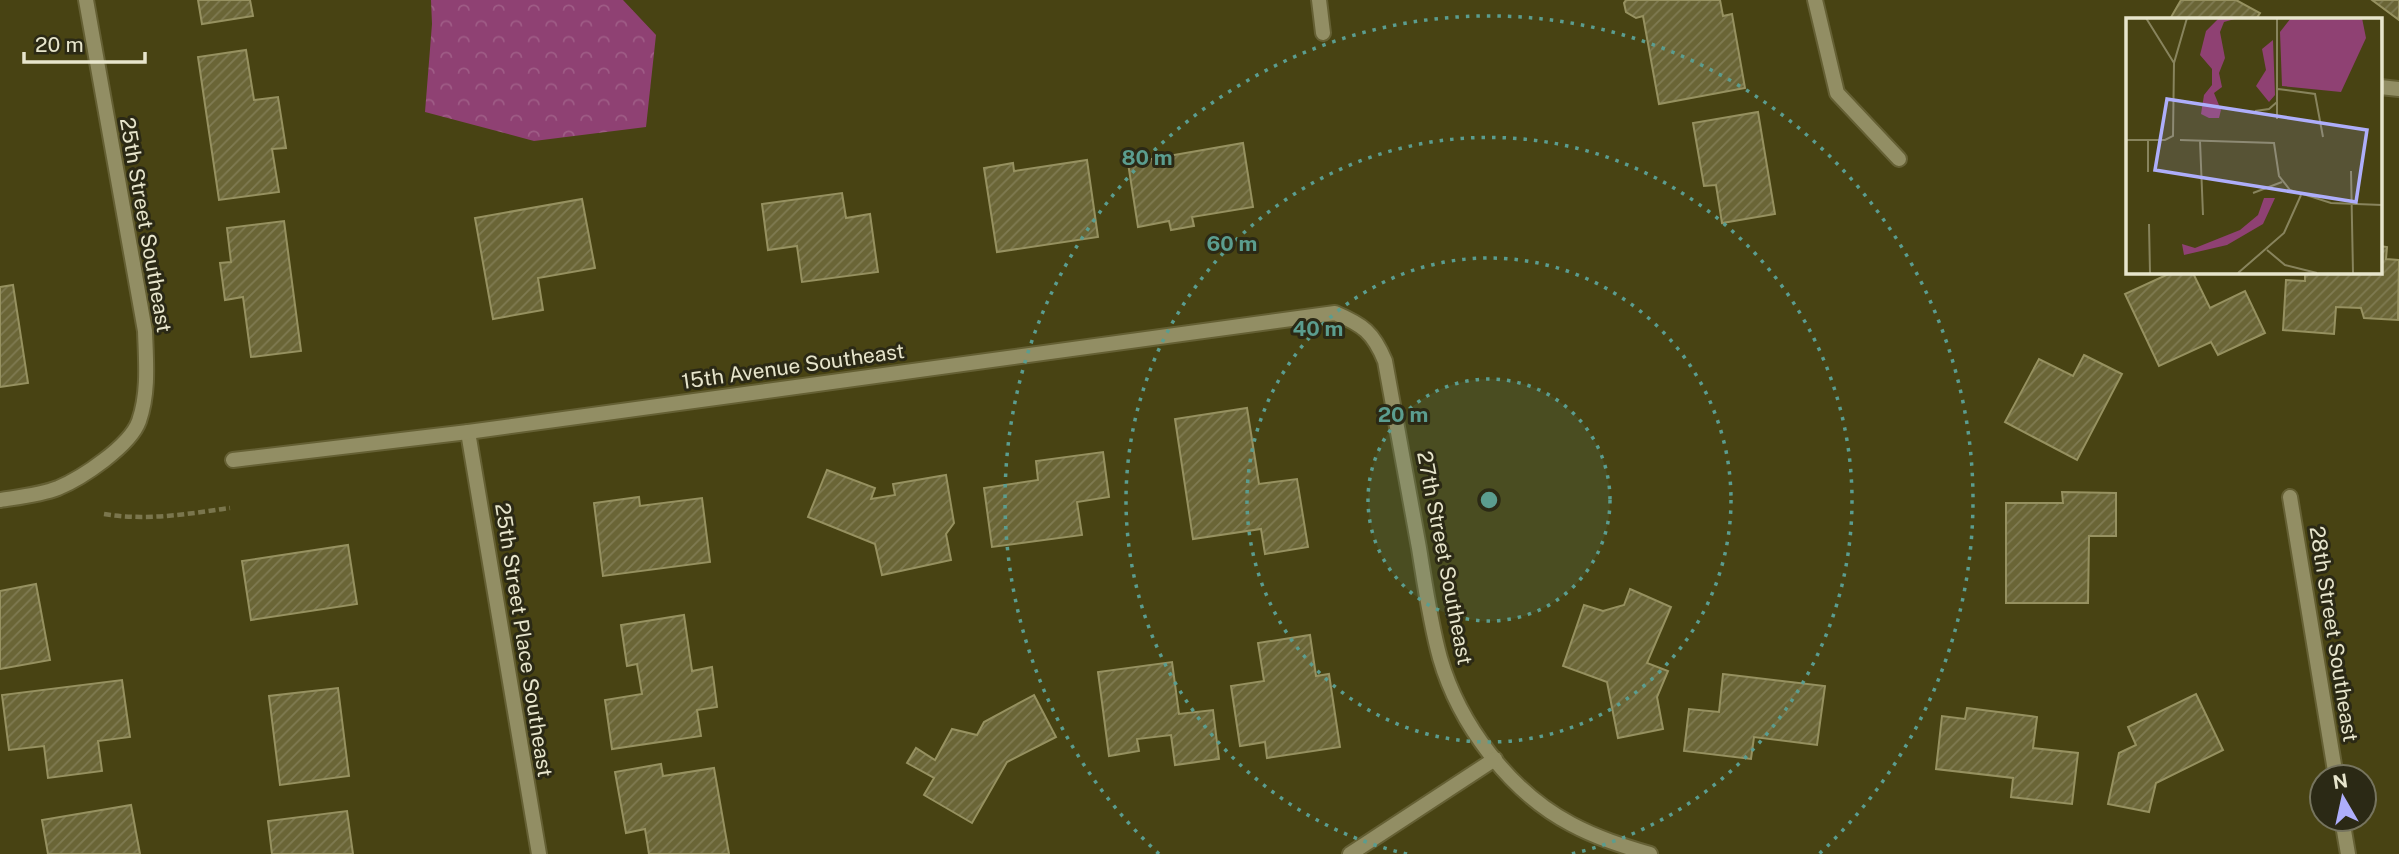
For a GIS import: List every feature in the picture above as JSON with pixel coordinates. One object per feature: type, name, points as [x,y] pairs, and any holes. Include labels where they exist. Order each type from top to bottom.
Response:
[{"type":"street","name":"25th Street Southeast","points":[[0,500],[57,488],[88,472],[116,450],[139,424],[147,383],[145,331],[86,0]]},
{"type":"street","points":[[1319,0],[1323,33]]},
{"type":"street","points":[[1815,0],[1837,93],[1899,159]]},
{"type":"street","name":"15th Avenue Southeast","points":[[233,460],[468,432],[1307,315],[1335,313],[1357,323]]},
{"type":"street","name":"27th Street Southeast","points":[[1357,323],[1376,338],[1385,361],[1440,658],[1452,691],[1495,759],[1515,784],[1569,823],[1609,842],[1650,854]]},
{"type":"street","name":"25th Street Place Southeast","points":[[468,432],[539,854]]},
{"type":"street","name":"28th Street Southeast","points":[[2290,497],[2334,763]]},
{"type":"street","points":[[1350,854],[1495,759]]},
{"type":"street","points":[[2344,833],[2348,854]]},
{"type":"path","points":[[104,514],[122,517],[176,516],[230,508]]},
{"type":"green space","points":[[431,0],[623,0],[656,35],[646,127],[534,141],[425,112],[432,24]]},
{"type":"building","points":[[198,0],[250,0],[253,16],[202,24]]},
{"type":"building","points":[[1626,0],[1720,0],[1723,16],[1732,14],[1745,88],[1659,104],[1643,16],[1636,18],[1626,12]]},
{"type":"building","points":[[2181,0],[2236,0],[2260,13],[2257,18],[2171,18]]},
{"type":"building","points":[[2372,0],[2399,0],[2399,20]]},
{"type":"building","points":[[246,50],[254,100],[278,97],[286,148],[272,149],[279,192],[219,200],[198,57]]},
{"type":"building","points":[[1758,112],[1775,214],[1722,223],[1716,185],[1704,186],[1693,123]]},
{"type":"building","points":[[1243,143],[1253,207],[1192,217],[1194,226],[1171,230],[1169,221],[1138,227],[1128,163]]},
{"type":"building","points":[[1087,160],[1098,237],[997,252],[984,168],[1013,163],[1014,171]]},
{"type":"building","points":[[842,193],[846,218],[870,214],[878,272],[802,282],[797,246],[768,250],[762,204]]},
{"type":"building","points":[[582,199],[595,268],[538,278],[543,310],[493,319],[475,218]]},
{"type":"building","points":[[284,221],[301,351],[251,357],[243,297],[225,300],[220,263],[231,262],[227,228]]},
{"type":"building","points":[[2382,246],[2387,247],[2386,259],[2399,260],[2398,320],[2364,318],[2361,308],[2336,307],[2334,334],[2283,330],[2286,280],[2305,281],[2305,273],[2382,273]]},
{"type":"building","points":[[2171,273],[2193,273],[2210,308],[2245,291],[2265,333],[2218,355],[2211,342],[2159,366],[2125,294]]},
{"type":"building","points":[[13,285],[28,383],[0,387],[0,287]]},
{"type":"building","points":[[2084,355],[2122,374],[2077,460],[2005,422],[2039,359],[2073,376]]},
{"type":"building","points":[[1247,408],[1259,484],[1297,479],[1308,547],[1265,554],[1261,529],[1193,539],[1175,419]]},
{"type":"building","points":[[1103,452],[1109,497],[1077,502],[1082,535],[992,547],[984,488],[1038,480],[1036,461]]},
{"type":"building","points":[[827,470],[875,488],[871,499],[895,495],[893,484],[946,475],[954,523],[946,534],[951,560],[882,575],[875,544],[808,517]]},
{"type":"building","points":[[2062,492],[2116,493],[2116,536],[2089,536],[2088,603],[2006,603],[2006,503],[2063,503]]},
{"type":"building","points":[[639,497],[640,506],[702,498],[710,562],[603,576],[594,503]]},
{"type":"building","points":[[348,545],[357,604],[251,620],[242,561]]},
{"type":"building","points":[[36,584],[50,660],[0,669],[0,591]]},
{"type":"building","points":[[1630,589],[1671,607],[1647,663],[1668,671],[1657,697],[1663,729],[1618,738],[1607,682],[1563,666],[1584,605],[1603,611],[1624,605]]},
{"type":"building","points":[[684,615],[692,671],[712,667],[717,707],[697,710],[701,736],[612,749],[605,700],[642,694],[637,664],[627,666],[621,625]]},
{"type":"building","points":[[1310,635],[1316,676],[1329,674],[1340,747],[1267,758],[1265,742],[1240,746],[1231,686],[1264,681],[1258,643]]},
{"type":"building","points":[[1172,662],[1179,714],[1213,710],[1219,759],[1175,765],[1171,735],[1137,739],[1139,751],[1109,756],[1098,672]]},
{"type":"building","points":[[1723,674],[1825,686],[1817,745],[1754,737],[1751,759],[1684,751],[1689,709],[1719,712]]},
{"type":"building","points":[[122,680],[130,737],[98,741],[102,771],[48,778],[44,746],[9,750],[2,695]]},
{"type":"building","points":[[338,688],[349,776],[280,785],[269,696]]},
{"type":"building","points":[[2196,694],[2223,750],[2156,783],[2149,812],[2108,804],[2119,753],[2136,745],[2128,727]]},
{"type":"building","points":[[1034,695],[1056,737],[1007,762],[972,823],[924,795],[934,778],[907,763],[916,748],[935,760],[952,729],[977,735],[984,722]]},
{"type":"building","points":[[1967,708],[2037,717],[2033,748],[2078,753],[2072,804],[2011,797],[2013,778],[1936,769],[1942,716],[1965,719]]},
{"type":"building","points":[[661,764],[663,776],[714,768],[729,854],[649,854],[645,829],[626,833],[615,772]]},
{"type":"building","points":[[131,805],[140,854],[48,854],[42,820]]},
{"type":"building","points":[[347,811],[353,854],[272,854],[268,821]]}]
